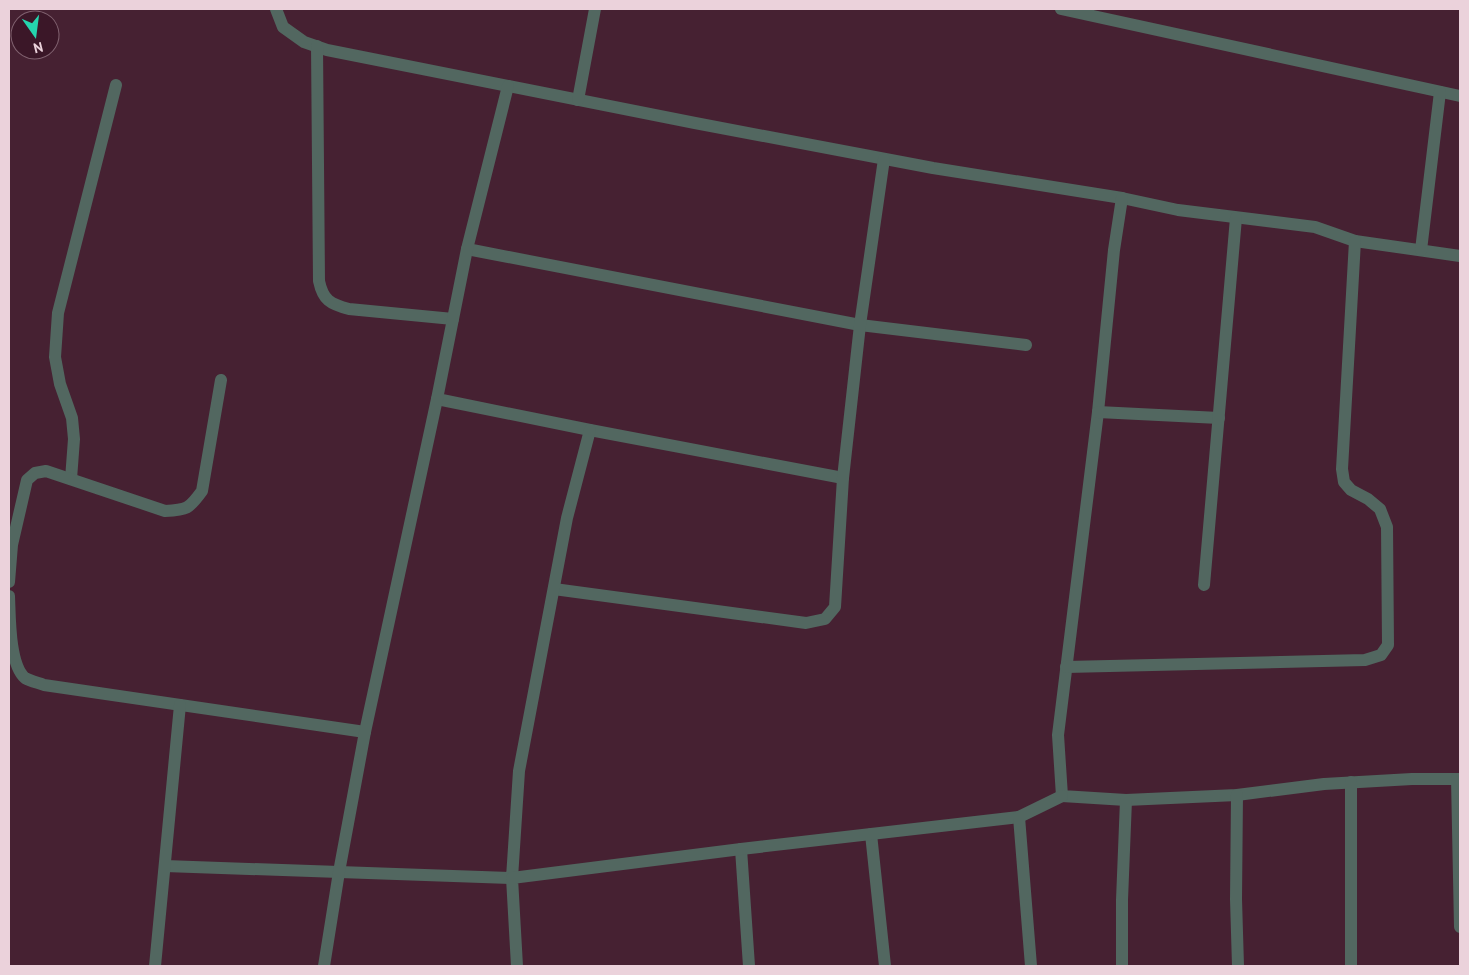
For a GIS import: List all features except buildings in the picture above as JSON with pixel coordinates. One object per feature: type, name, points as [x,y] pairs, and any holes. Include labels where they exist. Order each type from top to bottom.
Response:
[{"type":"street","points":[[276,9],[282,27],[304,42],[327,50],[884,159],[1122,198],[1178,210],[1315,227],[1355,241],[1460,256]]},
{"type":"street","points":[[578,100],[595,9]]},
{"type":"street","points":[[1061,9],[1460,96]]},
{"type":"street","points":[[317,46],[319,280],[321,292],[333,305],[348,309],[453,319]]},
{"type":"street","points":[[71,479],[74,439],[72,418],[60,384],[55,357],[58,314],[116,85]]},
{"type":"street","points":[[324,966],[365,732],[437,399],[467,249],[508,86]]},
{"type":"street","points":[[1421,250],[1440,92]]},
{"type":"street","points":[[554,589],[806,623],[825,619],[835,607],[843,478],[860,325],[884,159]]},
{"type":"street","points":[[1062,796],[1058,735],[1098,412],[1114,250],[1122,198]]},
{"type":"street","points":[[1204,585],[1236,218]]},
{"type":"street","points":[[1066,667],[1365,660],[1381,654],[1388,645],[1387,527],[1380,509],[1368,499],[1351,490],[1344,482],[1342,469],[1355,241]]},
{"type":"street","points":[[467,249],[860,325],[1026,344]]},
{"type":"street","points":[[9,582],[12,545],[27,480],[35,473],[46,471],[165,510],[182,510],[192,504],[202,491],[221,380]]},
{"type":"street","points":[[437,399],[843,478]]},
{"type":"street","points":[[1098,412],[1219,418]]},
{"type":"street","points":[[517,966],[512,878],[519,771],[567,518],[590,430]]},
{"type":"street","points":[[9,596],[13,665],[26,678],[44,685],[365,732]]},
{"type":"street","points":[[155,966],[180,705]]},
{"type":"street","points":[[164,866],[512,878],[741,849],[1019,818],[1062,796],[1126,800],[1238,794],[1351,782],[1459,779],[1460,927]]},
{"type":"street","points":[[1350,966],[1351,782]]},
{"type":"street","points":[[1238,794],[1236,899],[1238,966]]},
{"type":"street","points":[[1122,966],[1122,900],[1126,800]]},
{"type":"street","points":[[1019,818],[1031,966]]},
{"type":"street","points":[[871,834],[885,966]]},
{"type":"street","points":[[741,849],[749,966]]}]
